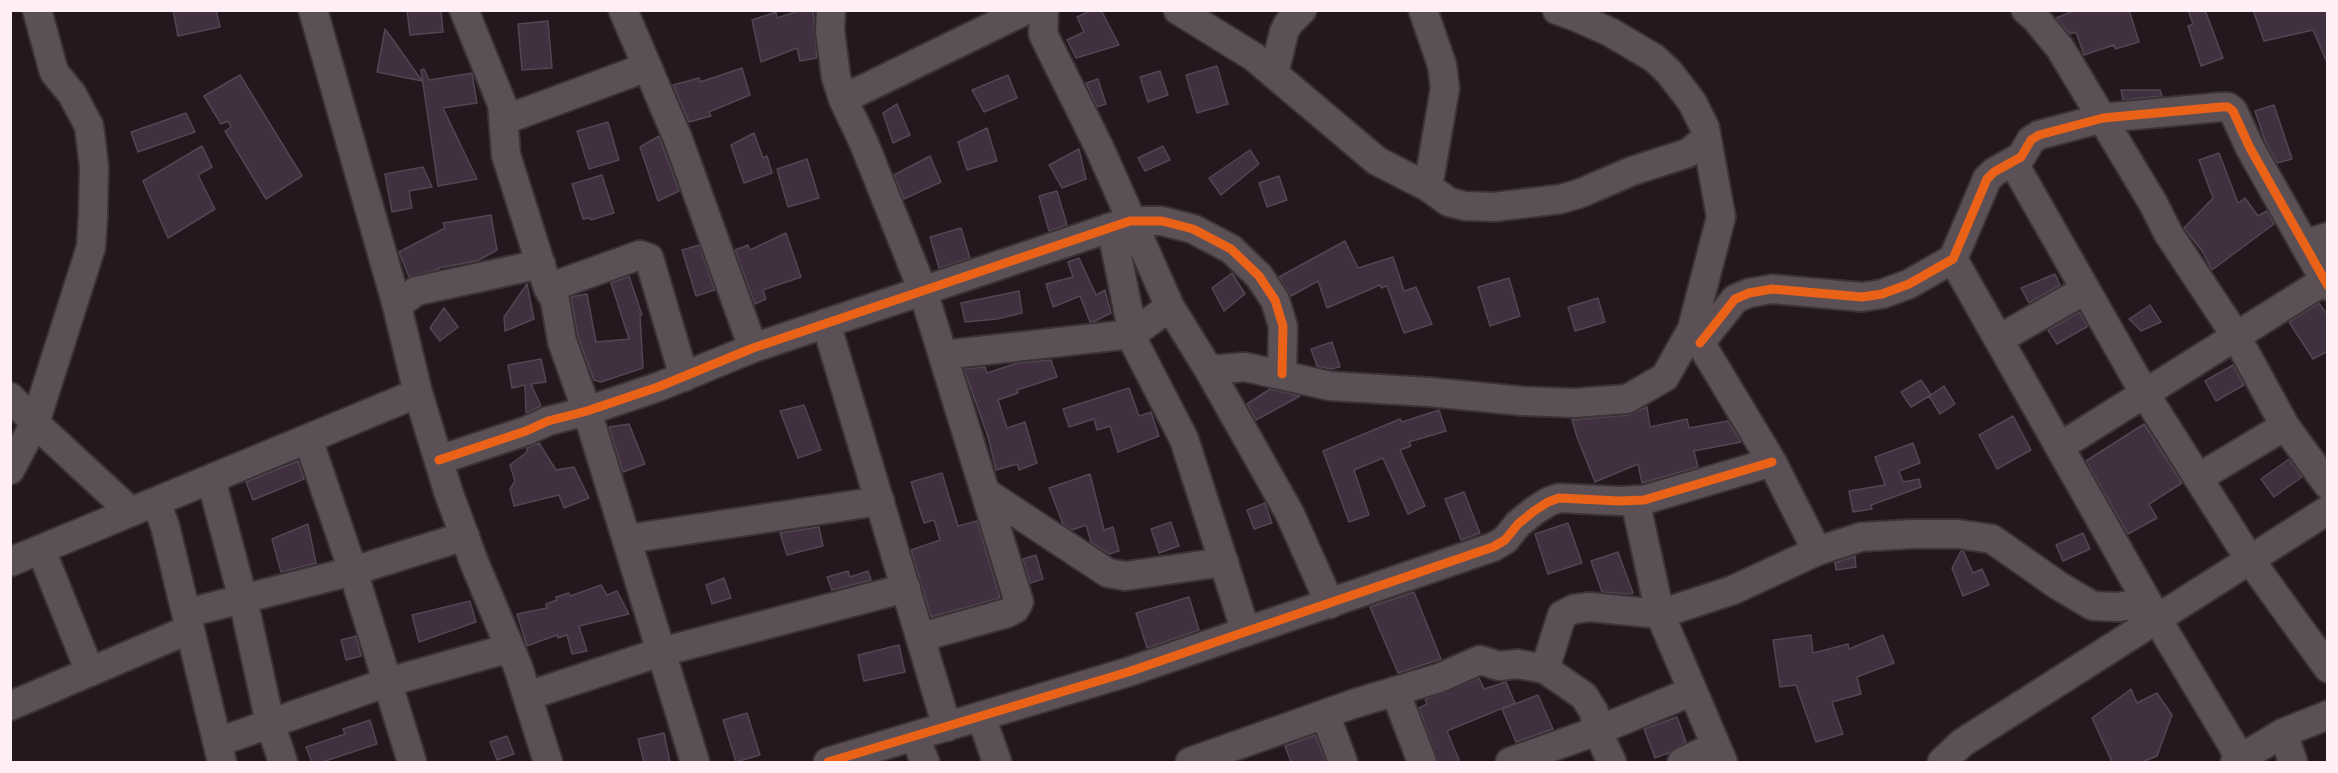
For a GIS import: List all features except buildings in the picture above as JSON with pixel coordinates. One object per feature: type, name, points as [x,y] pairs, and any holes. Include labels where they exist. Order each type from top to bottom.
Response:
[{"type":"street","points":[[10,470],[35,423],[91,246],[93,216],[94,166],[88,126],[72,94],[54,72],[37,10]]},
{"type":"street","points":[[464,10],[502,104],[506,155],[555,300],[562,341],[587,411],[695,762]]},
{"type":"street","points":[[623,10],[678,139],[753,348]]},
{"type":"street","points":[[831,10],[830,32],[836,77],[843,99],[863,141],[923,291],[1019,602],[1015,609],[1007,613],[921,637]]},
{"type":"street","points":[[843,99],[1026,10]]},
{"type":"street","points":[[1044,10],[1043,34],[1099,147],[1119,224],[1209,370],[1290,514],[1330,604]]},
{"type":"street","points":[[1178,10],[1254,57],[1377,161],[1428,187],[1449,202],[1465,206],[1494,207],[1561,199],[1632,171],[1688,153],[1706,139]]},
{"type":"street","points":[[1274,74],[1284,32],[1288,24],[1302,10]]},
{"type":"street","points":[[1423,10],[1442,66],[1444,88],[1428,187]]},
{"type":"street","points":[[1557,10],[1610,32],[1654,58],[1669,72],[1692,102],[1706,128],[1706,139],[1721,217],[1696,336],[1772,462],[1817,551]]},
{"type":"street","points":[[2026,10],[2060,48],[2153,203],[2168,233],[2236,336],[2285,426],[2328,485]]},
{"type":"street","points":[[318,12],[398,306],[418,393],[465,536],[510,648],[548,762]]},
{"type":"street","points":[[504,120],[647,67]]},
{"type":"street","points":[[1209,370],[1245,367],[1330,386],[1522,401],[1574,403],[1627,399],[1665,377],[1696,336],[1735,299],[1749,293],[1772,290],[1862,297],[1882,294],[1910,284],[1953,259],[1988,179],[1994,172],[2020,157],[2031,140],[2039,135],[2103,118],[2228,107],[2233,111],[2250,148],[2316,240],[2326,283],[2236,336],[2061,446]]},
{"type":"street","points":[[2013,162],[2145,394],[2250,560],[2326,662]]},
{"type":"street","points":[[439,460],[526,431],[548,421],[587,411],[684,377],[753,348],[1119,224],[1162,221],[1193,229],[1231,249],[1259,276],[1275,300],[1283,326],[1282,374]]},
{"type":"street","points":[[1119,224],[1114,241],[1135,344],[1185,439],[1246,632]]},
{"type":"street","points":[[398,306],[416,291],[545,276],[640,255],[649,258],[684,377]]},
{"type":"street","points":[[1953,259],[2238,761],[2283,733],[2328,715]]},
{"type":"street","points":[[1999,339],[2085,290]]},
{"type":"street","points":[[943,355],[1132,334],[1170,307]]},
{"type":"street","points":[[826,323],[947,727]]},
{"type":"street","points":[[10,562],[418,393]]},
{"type":"street","points":[[11,397],[35,423],[165,526],[220,752],[270,723],[388,682],[510,648]]},
{"type":"street","points":[[2198,478],[2285,426]]},
{"type":"street","points":[[308,439],[353,571],[412,762]]},
{"type":"street","points":[[835,761],[920,749],[947,727],[1128,672],[1493,547],[1505,540],[1518,524],[1534,511],[1559,498],[1644,500],[1772,462]]},
{"type":"street","points":[[211,479],[243,599],[270,723],[283,762]]},
{"type":"street","points":[[985,492],[1108,573],[1125,576],[1224,562]]},
{"type":"street","points":[[1635,500],[1660,614],[1720,754],[1682,762]]},
{"type":"street","points":[[627,539],[880,501]]},
{"type":"street","points":[[1958,756],[2153,611],[2250,560],[2328,510]]},
{"type":"street","points":[[1545,669],[1562,615],[1574,609],[1590,607],[1660,614],[1733,590],[1817,551],[1861,537],[1958,534],[1992,539],[2059,586],[2093,606],[2153,611]]},
{"type":"street","points":[[10,706],[90,672],[188,621],[243,599],[353,571],[465,536]]},
{"type":"street","points":[[41,550],[90,672]]},
{"type":"street","points":[[527,696],[661,652],[906,588]]},
{"type":"street","points":[[1190,762],[1325,714],[1439,678],[1480,660],[1499,666],[1518,664],[1545,669],[1584,696],[1594,712],[1597,731],[1612,762]]},
{"type":"street","points":[[1510,762],[1597,731],[1693,691]]},
{"type":"street","points":[[1395,692],[1422,762]]},
{"type":"street","points":[[1325,714],[1343,762]]},
{"type":"street","points":[[981,717],[997,762]]},
{"type":"street","points":[[2283,733],[2293,762]]},
{"type":"cycle path","points":[[1700,343],[1735,299],[1749,293],[1772,289],[1862,297],[1882,294],[1909,284],[1953,259],[1987,179],[1994,172],[2021,157],[2031,140],[2039,135],[2103,118],[2221,107],[2228,107],[2233,111],[2250,148],[2328,286]]},
{"type":"cycle path","points":[[439,460],[526,431],[548,421],[587,411],[658,387],[753,348],[1130,221],[1162,221],[1193,229],[1231,249],[1259,276],[1275,300],[1283,326],[1282,374]]},
{"type":"cycle path","points":[[828,762],[1128,672],[1493,547],[1505,540],[1518,524],[1534,511],[1559,498],[1644,500],[1772,462]]}]
